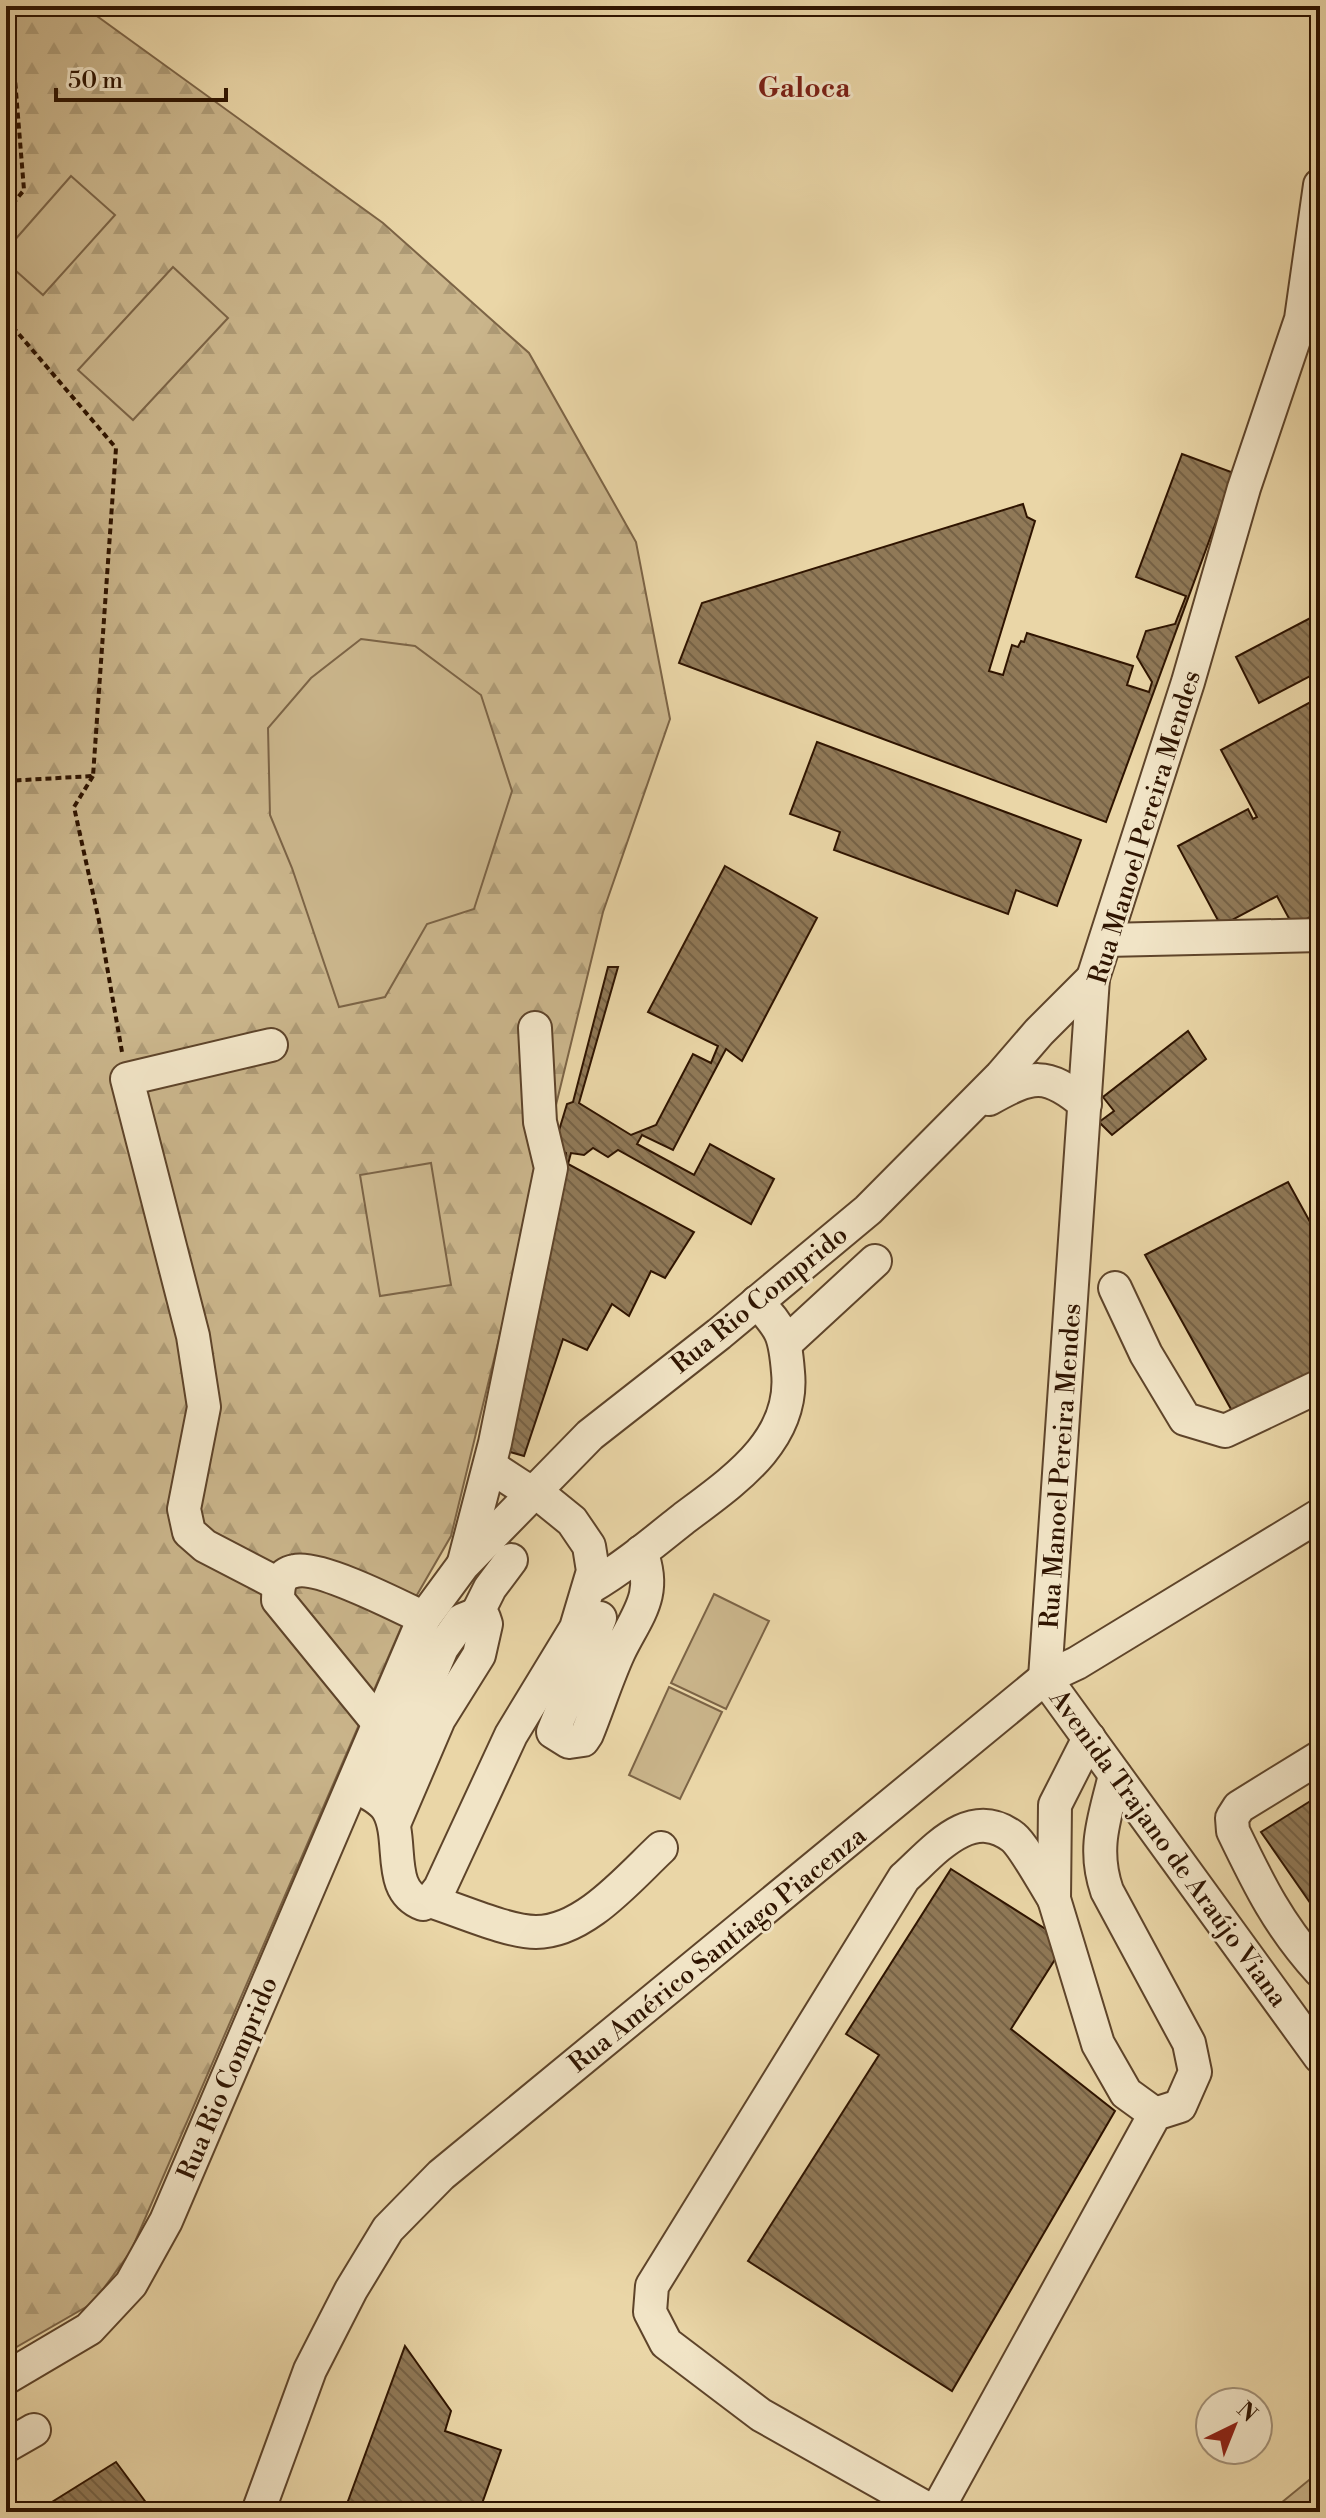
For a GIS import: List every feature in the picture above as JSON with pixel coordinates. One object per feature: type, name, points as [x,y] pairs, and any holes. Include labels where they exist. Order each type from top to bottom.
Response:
[{"type":"street","name":"Rua Manoel Pereira Mendes","points":[[1045,1678],[1093,978],[1188,682],[1244,488],[1301,319],[1320,185]]},
{"type":"street","points":[[1106,940],[1320,935]]},
{"type":"street","name":"Rua Rio Comprido","points":[[6,2378],[89,2329],[131,2284],[166,2221],[375,1803],[380,1725],[424,1618],[463,1565],[590,1435],[868,1210],[1093,978]]},
{"type":"street","points":[[463,1565],[490,1466],[551,1168],[540,1122],[535,1028]]},
{"type":"street","points":[[271,1045],[127,1079],[193,1336],[204,1407],[184,1509],[189,1532],[205,1546],[278,1584]]},
{"type":"street","points":[[966,1111],[1031,1079],[1052,1081],[1064,1086],[1085,1104]]},
{"type":"street","points":[[786,1343],[875,1261]]},
{"type":"street","points":[[1115,1288],[1146,1354],[1185,1419],[1225,1431],[1320,1386]]},
{"type":"street","points":[[511,1560],[490,1588],[477,1614],[462,1620],[442,1648],[375,1803],[402,1887],[423,1904],[430,1901],[440,1888],[511,1735],[576,1628],[596,1584],[741,1475],[770,1442],[783,1418],[790,1386],[786,1343],[778,1324],[757,1302]]},
{"type":"street","points":[[490,1466],[522,1487],[535,1491],[572,1521],[589,1546],[599,1625],[553,1732],[569,1742],[583,1740],[587,1734],[620,1651],[644,1604],[649,1583],[641,1552]]},
{"type":"street","name":"Rua Américo Santiago Piacenza","points":[[258,2512],[310,2370],[329,2331],[388,2229],[441,2175],[1045,1678],[1077,1663],[1320,1515]]},
{"type":"street","points":[[380,1725],[278,1600],[278,1584],[285,1575],[297,1569],[340,1579],[424,1618]]},
{"type":"street","name":"Avenida Trajano de Araújo Viana","points":[[1045,1678],[1320,2057]]},
{"type":"street","points":[[1089,1738],[1055,1805],[1052,1838],[1054,1899],[1098,2044],[1126,2093],[1155,2114]]},
{"type":"street","points":[[1320,1757],[1239,1807],[1232,1818],[1233,1831],[1268,1903],[1292,1941],[1320,1971]]},
{"type":"street","points":[[1054,1899],[1014,1837],[984,1825],[956,1831],[904,1878],[652,2286],[650,2312],[666,2343],[761,2415],[934,2512],[1155,2114],[1180,2106],[1195,2072],[1189,2043],[1107,1891],[1100,1869],[1098,1846],[1115,1775]]},
{"type":"street","points":[[430,1901],[521,1930],[553,1930],[572,1925],[609,1897],[661,1848]]},
{"type":"street","points":[[6,2446],[34,2430]]},
{"type":"path","points":[[6,212],[24,190],[9,6]]},
{"type":"path","points":[[6,319],[116,448],[93,776],[74,807],[99,921],[127,1079]]},
{"type":"path","points":[[6,781],[93,776]]},
{"type":"green space","points":[[6,6],[83,6],[383,223],[529,353],[636,542],[670,719],[603,912],[451,1536],[410,1607],[131,2251],[93,2303],[6,2353]]},
{"type":"green space","points":[[71,176],[115,215],[43,295],[6,262],[6,250]]},
{"type":"green space","points":[[173,267],[228,318],[133,420],[78,370]]},
{"type":"green space","points":[[361,639],[415,646],[481,695],[512,791],[474,909],[427,924],[385,997],[339,1007],[292,868],[270,815],[268,728],[311,678]]},
{"type":"green space","points":[[431,1163],[451,1285],[380,1296],[360,1175]]},
{"type":"green space","points":[[714,1594],[769,1621],[726,1709],[671,1683]]},
{"type":"green space","points":[[669,1687],[722,1712],[680,1799],[629,1775]]},
{"type":"green space","points":[[1320,2471],[1320,2512],[1270,2512]]},
{"type":"building","points":[[1182,454],[1234,473],[1106,822],[679,663],[702,603],[1023,504],[1027,517],[1035,521],[989,671],[1003,675],[1012,645],[1018,647],[1027,633],[1133,666],[1127,685],[1149,692],[1152,682],[1137,657],[1146,631],[1175,624],[1186,596],[1136,577]]},
{"type":"building","points":[[1320,613],[1320,671],[1259,703],[1236,657]]},
{"type":"building","points":[[1320,697],[1320,912],[1293,926],[1277,896],[1221,926],[1178,846],[1248,809],[1253,819],[1257,817],[1221,750]]},
{"type":"building","points":[[817,742],[1081,840],[1057,906],[1016,890],[1008,914],[834,850],[840,832],[790,814]]},
{"type":"building","points":[[725,866],[817,918],[742,1061],[726,1049],[673,1150],[642,1135],[637,1144],[694,1175],[710,1144],[774,1179],[751,1224],[618,1150],[608,1157],[593,1148],[584,1155],[571,1153],[568,1164],[694,1232],[665,1278],[651,1271],[629,1316],[612,1304],[587,1350],[563,1339],[524,1456],[500,1449],[566,1153],[554,1147],[567,1104],[573,1102],[608,967],[618,967],[579,1103],[631,1135],[656,1125],[693,1054],[711,1063],[718,1046],[648,1012]]},
{"type":"building","points":[[1188,1031],[1206,1059],[1112,1135],[1099,1122],[1114,1111],[1103,1097]]},
{"type":"building","points":[[1288,1182],[1320,1240],[1320,1369],[1236,1418],[1145,1255]]},
{"type":"building","points":[[1320,1795],[1320,1917],[1261,1832]]},
{"type":"building","points":[[951,1869],[1066,1942],[1011,2029],[1115,2111],[952,2391],[748,2261],[879,2055],[846,2034]]},
{"type":"building","points":[[405,2346],[451,2411],[445,2431],[501,2450],[479,2512],[344,2512]]},
{"type":"building","points":[[116,2462],[153,2512],[36,2512]]},
{"type":"district","name":"Galoca","points":[[804,87]]}]
